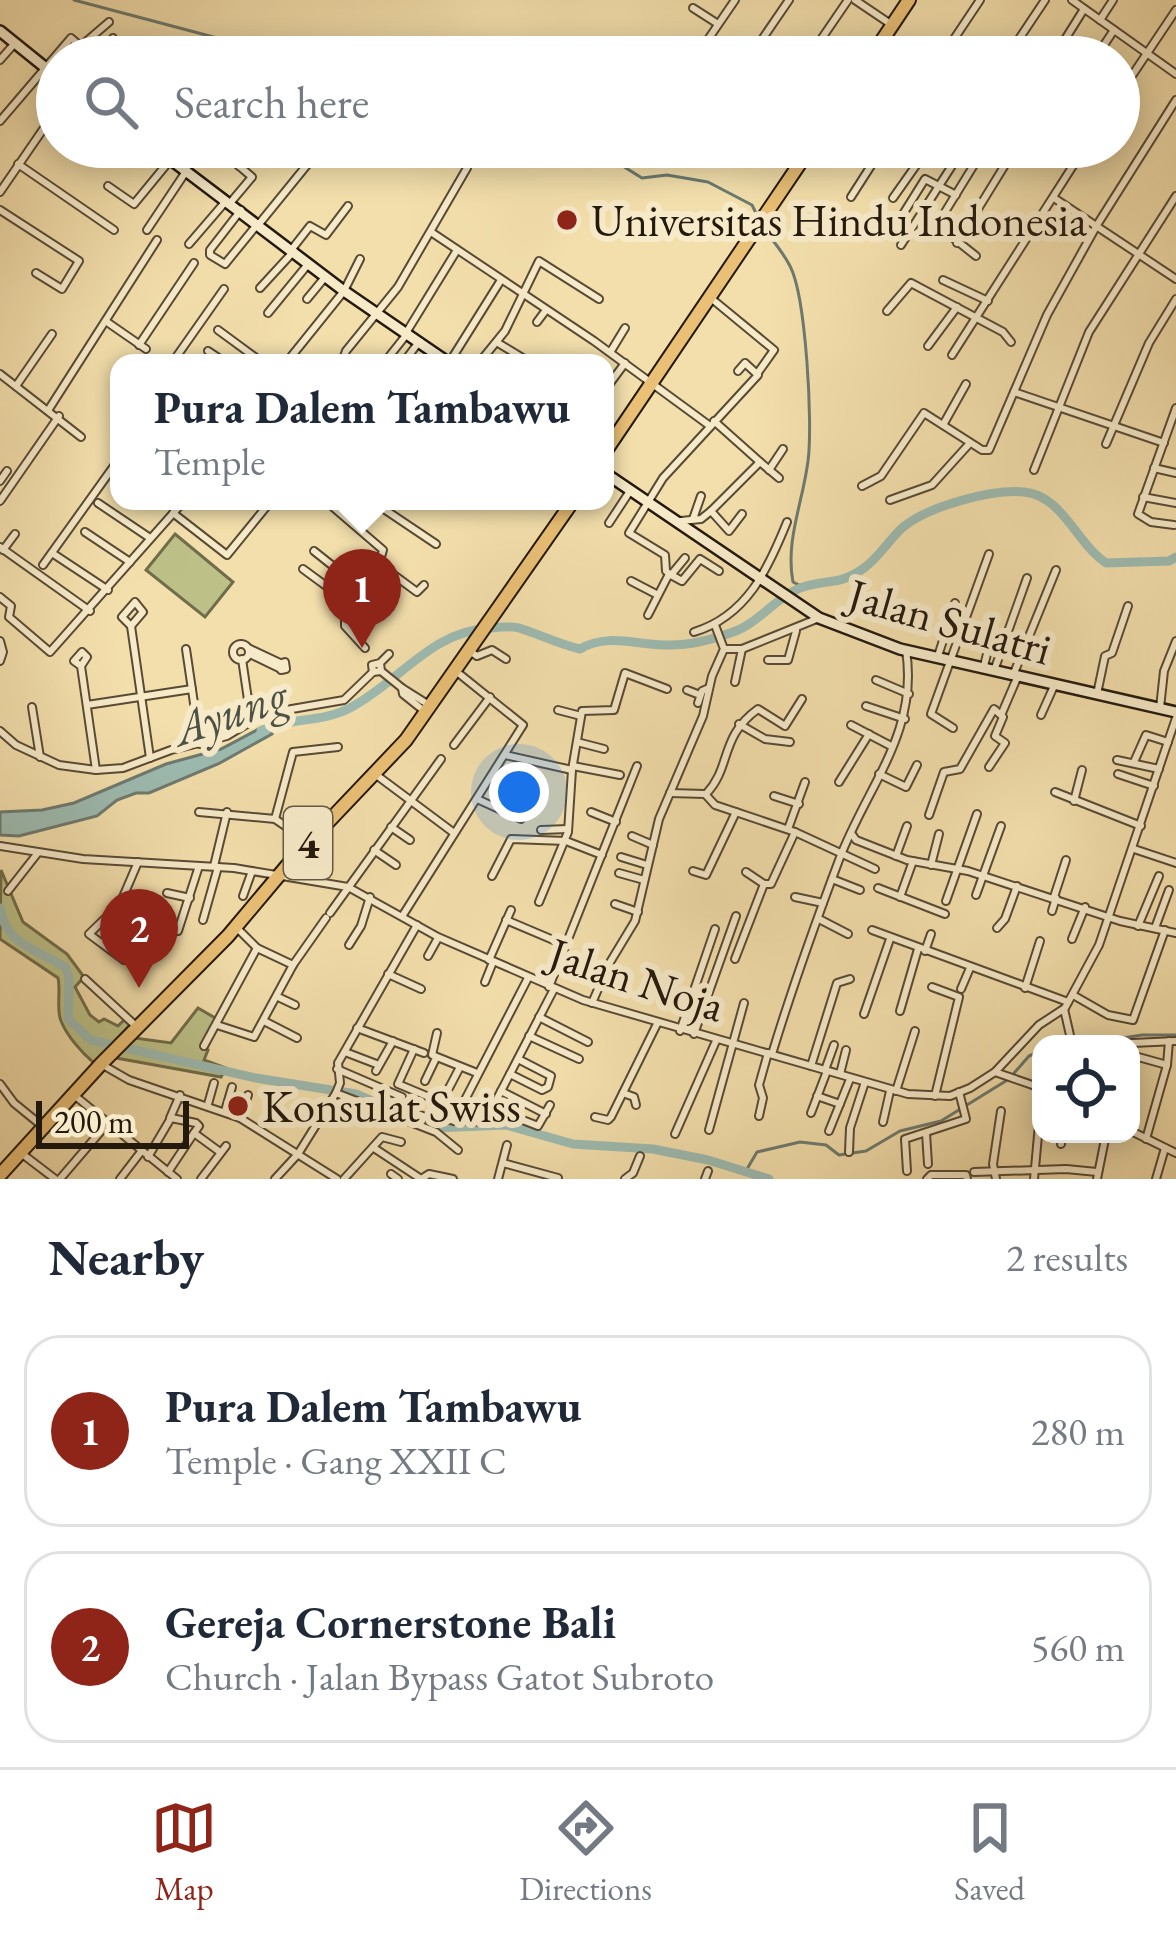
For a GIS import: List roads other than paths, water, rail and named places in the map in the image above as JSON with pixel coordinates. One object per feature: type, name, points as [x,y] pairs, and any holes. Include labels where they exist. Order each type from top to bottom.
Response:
[{"type":"highway","points":[[885,36],[909,0]]},
{"type":"highway","points":[[614,439],[796,168]]},
{"type":"highway","name":"4","points":[[0,1172],[236,927],[430,711],[567,510]]},
{"type":"highway","name":"4","points":[[0,1172],[73,1094]]},
{"type":"main road","points":[[0,31],[36,60]]},
{"type":"main road","points":[[185,168],[430,354]]},
{"type":"main road","name":"Jalan Sulatri","points":[[614,478],[687,520],[764,582],[819,618],[906,650],[1176,715]]},
{"type":"street","points":[[710,36],[735,0]]},
{"type":"street","points":[[765,36],[790,0]]},
{"type":"street","points":[[824,36],[851,0],[892,25]]},
{"type":"street","points":[[956,36],[980,0]]},
{"type":"street","points":[[1021,36],[1045,0]]},
{"type":"street","points":[[1072,0],[1122,36]]},
{"type":"street","points":[[1100,20],[1113,0]]},
{"type":"street","points":[[693,8],[718,24]]},
{"type":"street","points":[[1068,36],[1085,9]]},
{"type":"street","points":[[1140,62],[1176,10]]},
{"type":"street","points":[[93,36],[109,22]]},
{"type":"street","points":[[1110,36],[1114,30]]},
{"type":"street","points":[[0,60],[15,43]]},
{"type":"street","points":[[1140,49],[1176,74]]},
{"type":"street","points":[[0,122],[36,77]]},
{"type":"street","points":[[1140,157],[1176,100]]},
{"type":"street","points":[[0,192],[36,139]]},
{"type":"street","points":[[18,164],[114,230]]},
{"type":"street","points":[[107,186],[134,204],[164,168]]},
{"type":"street","points":[[147,230],[185,168]]},
{"type":"street","points":[[189,244],[252,177],[241,168]]},
{"type":"street","points":[[241,210],[209,250],[221,264],[304,168]]},
{"type":"street","points":[[346,354],[398,287],[467,168]]},
{"type":"street","points":[[851,196],[869,168]]},
{"type":"street","points":[[893,198],[914,168]]},
{"type":"street","points":[[901,245],[951,168]]},
{"type":"street","points":[[972,168],[937,228],[976,256]]},
{"type":"street","points":[[957,243],[1003,168]]},
{"type":"street","points":[[952,356],[1071,168]]},
{"type":"street","points":[[862,486],[880,476],[924,413],[989,450],[1047,315],[1133,168]]},
{"type":"street","points":[[900,219],[926,179],[956,195]]},
{"type":"street","points":[[1034,470],[1089,332],[1176,196]]},
{"type":"street","points":[[1053,197],[1176,279]]},
{"type":"street","points":[[260,288],[310,226],[327,234],[348,206]]},
{"type":"street","points":[[0,210],[79,261],[62,290],[36,273]]},
{"type":"street","points":[[430,232],[613,354]]},
{"type":"street","points":[[49,409],[157,240]]},
{"type":"street","points":[[391,354],[458,250]]},
{"type":"street","points":[[293,354],[344,291],[359,259]]},
{"type":"street","points":[[488,354],[542,261],[598,299]]},
{"type":"street","points":[[107,322],[142,347],[194,263]]},
{"type":"street","points":[[268,313],[309,263]]},
{"type":"street","points":[[307,299],[326,277]]},
{"type":"street","points":[[455,354],[501,280]]},
{"type":"street","points":[[943,280],[988,301]]},
{"type":"street","points":[[887,311],[911,283],[978,317],[1011,342]]},
{"type":"street","points":[[178,354],[224,289]]},
{"type":"street","points":[[709,297],[774,352],[647,500],[629,535],[665,555],[670,575],[682,581],[700,559],[719,572]]},
{"type":"street","points":[[1106,444],[1152,337],[1176,299]]},
{"type":"street","points":[[928,346],[957,307]]},
{"type":"street","points":[[537,322],[546,310]]},
{"type":"street","points":[[610,352],[625,328]]},
{"type":"street","points":[[218,330],[250,354]]},
{"type":"street","points":[[16,386],[52,334]]},
{"type":"street","points":[[410,354],[419,342]]},
{"type":"street","points":[[498,343],[516,354]]},
{"type":"street","points":[[208,351],[212,354]]},
{"type":"street","points":[[614,355],[712,423],[779,478]]},
{"type":"street","points":[[614,378],[626,363]]},
{"type":"street","points":[[738,371],[745,363],[757,374]]},
{"type":"street","points":[[0,374],[81,437]]},
{"type":"street","points":[[943,425],[966,384]]},
{"type":"street","points":[[1015,392],[1163,443]]},
{"type":"street","points":[[1174,525],[1139,517],[1176,408]]},
{"type":"street","points":[[0,501],[59,416]]},
{"type":"street","points":[[890,500],[932,485],[970,443]]},
{"type":"street","points":[[769,470],[782,449]]},
{"type":"street","points":[[687,520],[701,519],[760,462]]},
{"type":"street","points":[[1154,468],[1176,473]]},
{"type":"street","points":[[0,481],[7,471]]},
{"type":"street","points":[[43,565],[110,472]]},
{"type":"street","points":[[609,523],[631,490]]},
{"type":"street","points":[[687,520],[700,496]]},
{"type":"street","points":[[1143,497],[1176,503]]},
{"type":"street","points":[[98,503],[151,538]]},
{"type":"street","points":[[0,597],[11,606],[9,617],[50,652],[176,510]]},
{"type":"street","points":[[173,513],[227,555],[263,510]]},
{"type":"street","points":[[337,510],[380,545],[379,564],[345,623],[365,648]]},
{"type":"street","points":[[354,524],[365,510]]},
{"type":"street","points":[[385,510],[436,544]]},
{"type":"street","points":[[711,511],[729,531],[742,514]]},
{"type":"street","points":[[260,514],[268,521]]},
{"type":"street","points":[[592,1003],[638,912],[652,845],[703,716],[720,637],[764,582],[788,522]]},
{"type":"street","points":[[85,532],[130,562]]},
{"type":"street","points":[[14,534],[2,548],[90,611]]},
{"type":"street","points":[[314,551],[363,590]]},
{"type":"street","points":[[52,553],[108,590]]},
{"type":"street","points":[[953,728],[931,716],[989,554]]},
{"type":"street","points":[[648,615],[656,594],[685,558]]},
{"type":"street","points":[[379,564],[417,592],[424,585]]},
{"type":"street","points":[[303,568],[337,595],[351,581]]},
{"type":"street","points":[[989,767],[1005,743],[995,735],[1056,570]]},
{"type":"street","points":[[989,667],[1027,578]]},
{"type":"street","points":[[631,581],[656,594]]},
{"type":"street","points":[[938,656],[955,603]]},
{"type":"street","points":[[1097,694],[1105,656],[1112,652],[1128,606]]},
{"type":"street","points":[[694,632],[720,637],[742,649],[819,618]]},
{"type":"street","points":[[131,626],[150,758]]},
{"type":"street","points":[[768,661],[788,660],[796,630]]},
{"type":"street","points":[[0,641],[4,652],[0,661]]},
{"type":"street","points":[[1160,708],[1164,670],[1176,641]]},
{"type":"street","points":[[989,667],[990,642]]},
{"type":"street","points":[[186,649],[200,744]]},
{"type":"street","points":[[735,682],[742,649]]},
{"type":"street","points":[[472,650],[477,656],[490,650],[506,659]]},
{"type":"street","points":[[906,650],[909,694],[905,719],[854,836],[896,856],[957,869],[1138,926],[1176,933]]},
{"type":"street","points":[[251,720],[246,654],[279,665]]},
{"type":"street","points":[[0,731],[16,745],[59,765],[123,768],[227,736],[251,720],[284,709],[344,700],[380,670],[389,654]]},
{"type":"street","points":[[81,666],[96,770]]},
{"type":"street","points":[[380,670],[430,711]]},
{"type":"street","points":[[403,915],[523,724],[457,672]]},
{"type":"street","points":[[558,710],[614,710],[625,673],[667,689]]},
{"type":"street","points":[[876,680],[909,694]]},
{"type":"street","points":[[1041,715],[1054,685]]},
{"type":"street","points":[[687,690],[699,699],[709,688]]},
{"type":"street","points":[[87,705],[192,689]]},
{"type":"street","points":[[454,745],[490,697]]},
{"type":"street","points":[[670,793],[706,794],[715,784],[739,724],[760,709],[785,726],[802,699]]},
{"type":"street","points":[[866,706],[905,719]]},
{"type":"street","points":[[32,707],[40,758]]},
{"type":"street","points":[[928,815],[944,772],[960,769],[992,710],[1002,713]]},
{"type":"street","points":[[539,902],[566,841],[582,712]]},
{"type":"street","points":[[759,1116],[763,1098],[759,1085],[770,1054],[893,1090],[934,1096],[959,1092],[998,1073],[1039,1025],[1068,1002],[1096,952],[1176,715]]},
{"type":"street","points":[[739,724],[767,740],[790,742]]},
{"type":"street","points":[[851,725],[892,747]]},
{"type":"street","points":[[838,782],[869,734]]},
{"type":"street","points":[[1134,762],[1146,735],[1168,742]]},
{"type":"street","points":[[16,745],[28,748],[38,740]]},
{"type":"street","points":[[577,742],[604,749]]},
{"type":"street","points":[[275,819],[293,752],[338,747]]},
{"type":"street","points":[[504,755],[620,776]]},
{"type":"street","points":[[217,1025],[253,1038],[293,965],[440,759]]},
{"type":"street","points":[[1117,760],[1159,769]]},
{"type":"street","points":[[879,773],[906,787],[917,765]]},
{"type":"street","points":[[401,1107],[430,1119],[485,1122],[539,1017],[637,766]]},
{"type":"street","points":[[1073,801],[1082,770]]},
{"type":"street","points":[[375,774],[455,834]]},
{"type":"street","points":[[1118,774],[1154,786]]},
{"type":"street","points":[[746,872],[771,884],[805,782]]},
{"type":"street","points":[[1055,792],[1141,826]]},
{"type":"street","points":[[706,794],[714,804],[792,831],[875,869]]},
{"type":"street","points":[[774,796],[799,804]]},
{"type":"street","points":[[477,799],[521,819],[526,804]]},
{"type":"street","points":[[199,812],[275,819],[309,842]]},
{"type":"street","points":[[203,920],[227,812]]},
{"type":"street","points":[[591,812],[616,822]]},
{"type":"street","points":[[693,871],[706,875],[736,812]]},
{"type":"street","points":[[946,902],[977,814]]},
{"type":"street","points":[[896,856],[907,826]]},
{"type":"street","points":[[976,895],[1001,826]]},
{"type":"street","points":[[391,827],[410,840]]},
{"type":"street","points":[[541,830],[568,829]]},
{"type":"street","points":[[931,865],[939,834]]},
{"type":"street","points":[[632,836],[652,845]]},
{"type":"street","name":"Jalan Noja","points":[[0,846],[38,854],[216,866],[348,887],[438,937],[551,988],[657,1024],[770,1054],[798,964],[846,843],[854,836]]},
{"type":"street","points":[[492,876],[511,839],[566,841],[602,855]]},
{"type":"street","points":[[1133,849],[1176,863]]},
{"type":"street","points":[[374,850],[396,865]]},
{"type":"street","points":[[8,891],[38,854]]},
{"type":"street","points":[[621,857],[647,865]]},
{"type":"street","points":[[1052,911],[1066,860]]},
{"type":"street","points":[[900,897],[913,861]]},
{"type":"street","points":[[138,862],[120,904],[89,934],[124,960],[147,919]]},
{"type":"street","points":[[178,931],[200,865]]},
{"type":"street","points":[[243,896],[252,871]]},
{"type":"street","points":[[619,873],[644,880]]},
{"type":"street","points":[[1138,926],[1159,876]]},
{"type":"street","points":[[832,879],[860,890]]},
{"type":"street","points":[[735,959],[764,884]]},
{"type":"street","points":[[997,928],[1006,919],[1017,886]]},
{"type":"street","points":[[878,887],[945,914]]},
{"type":"street","points":[[1155,928],[1169,890]]},
{"type":"street","points":[[167,893],[190,898]]},
{"type":"street","points":[[349,945],[370,897]]},
{"type":"street","points":[[795,897],[823,903]]},
{"type":"street","points":[[616,904],[638,912]]},
{"type":"street","points":[[1072,939],[1085,907]]},
{"type":"street","points":[[485,982],[511,910]]},
{"type":"street","points":[[694,1034],[736,916]]},
{"type":"street","points":[[818,918],[848,934]]},
{"type":"street","points":[[506,920],[565,945]]},
{"type":"street","points":[[275,1179],[298,1154],[337,1089],[337,1069],[345,1052],[418,924]]},
{"type":"street","points":[[236,927],[257,948],[293,965]]},
{"type":"street","points":[[680,1030],[716,929]]},
{"type":"street","points":[[872,930],[1025,988],[1133,1020],[1165,930]]},
{"type":"street","points":[[899,1011],[931,934]]},
{"type":"street","points":[[428,956],[438,937]]},
{"type":"street","points":[[864,1014],[890,939]]},
{"type":"street","points":[[1025,988],[1040,941]]},
{"type":"street","points":[[204,1046],[257,948]]},
{"type":"street","points":[[961,989],[970,968]]},
{"type":"street","points":[[388,974],[421,989]]},
{"type":"street","points":[[454,1121],[527,978]]},
{"type":"street","points":[[85,979],[135,1029]]},
{"type":"street","points":[[811,1066],[837,983],[850,980]]},
{"type":"street","points":[[932,987],[959,997],[934,1096]]},
{"type":"street","points":[[278,997],[295,1005]]},
{"type":"street","points":[[1068,1002],[1071,1035]]},
{"type":"street","points":[[709,1130],[744,1003]]},
{"type":"street","points":[[539,1017],[588,1042]]},
{"type":"street","points":[[264,1022],[297,1038]]},
{"type":"street","points":[[595,1117],[608,1120],[657,1024]]},
{"type":"street","points":[[357,1028],[424,1053]]},
{"type":"street","points":[[884,1122],[915,1031]]},
{"type":"street","points":[[437,1033],[430,1052],[436,1058],[477,1073]]},
{"type":"street","points":[[529,1036],[579,1059]]},
{"type":"street","points":[[345,1052],[378,1068],[392,1041]]},
{"type":"street","points":[[675,1134],[716,1041]]},
{"type":"street","points":[[1140,1043],[1173,1041],[1146,1138]]},
{"type":"street","points":[[811,1113],[834,1045]]},
{"type":"street","points":[[414,1049],[398,1084],[429,1097]]},
{"type":"street","points":[[840,1074],[846,1050]]},
{"type":"street","points":[[424,1081],[436,1058]]},
{"type":"street","points":[[1140,1058],[1167,1065]]},
{"type":"street","points":[[510,1074],[542,1090],[552,1080],[518,1059]]},
{"type":"street","points":[[103,1062],[129,1080],[240,1118],[340,1179],[385,1135],[400,1142]]},
{"type":"street","points":[[449,1088],[460,1067]]},
{"type":"street","points":[[337,1069],[402,1096]]},
{"type":"street","points":[[998,1073],[1032,1085]]},
{"type":"street","points":[[829,1131],[851,1078]]},
{"type":"street","points":[[849,1152],[850,1128],[865,1082]]},
{"type":"street","points":[[208,1104],[214,1083]]},
{"type":"street","points":[[0,1084],[41,1125]]},
{"type":"street","points":[[225,1111],[232,1087]]},
{"type":"street","points":[[337,1089],[436,1132],[458,1150]]},
{"type":"street","points":[[492,1108],[538,1126],[548,1110],[501,1091]]},
{"type":"street","points":[[907,1171],[904,1140],[964,1114],[959,1092]]},
{"type":"street","points":[[622,1093],[634,1097],[636,1105]]},
{"type":"street","points":[[73,1094],[177,1179]]},
{"type":"street","points":[[120,1179],[144,1155],[180,1095]]},
{"type":"street","points":[[240,1118],[248,1095]]},
{"type":"street","points":[[817,1096],[840,1104]]},
{"type":"street","points":[[991,1175],[1000,1112]]},
{"type":"street","points":[[167,1172],[199,1126],[170,1118]]},
{"type":"street","points":[[21,1153],[58,1179],[106,1124]]},
{"type":"street","points":[[194,1133],[223,1149],[201,1179]]},
{"type":"street","points":[[926,1133],[928,1164]]},
{"type":"street","points":[[1140,1135],[1176,1153]]},
{"type":"street","points":[[1034,1174],[1037,1143]]},
{"type":"street","points":[[927,1179],[932,1175],[1097,1176],[1104,1143]]},
{"type":"street","points":[[498,1179],[507,1145]]},
{"type":"street","points":[[374,1148],[421,1179],[428,1174],[454,1179]]},
{"type":"street","points":[[1156,1179],[1165,1148]]},
{"type":"street","points":[[626,1179],[640,1156]]},
{"type":"street","points":[[503,1163],[558,1178]]},
{"type":"water","points":[[270,723],[272,734],[218,764],[149,793],[117,800],[97,816],[19,836],[0,835],[0,812],[74,803],[166,764],[221,749]]},
{"type":"waterway","points":[[74,0],[210,36]]},
{"type":"waterway","points":[[626,168],[642,178],[667,175],[708,182],[752,205],[759,219]]},
{"type":"waterway","points":[[763,227],[790,266],[804,331],[809,444],[791,567],[793,582],[803,587]]},
{"type":"waterway","name":"Ayung","points":[[261,731],[350,708],[433,647],[470,631],[516,627],[580,649],[602,641],[678,645],[726,635],[794,591],[855,574],[913,520],[978,496],[1037,495],[1059,511],[1106,563],[1176,557]]},
{"type":"waterway","points":[[0,908],[16,939],[66,968],[68,1019],[91,1040],[256,1078],[356,1094],[434,1128],[506,1125],[573,1144],[653,1149],[708,1160],[769,1179]]},
{"type":"waterway","points":[[1140,1035],[1176,1035]]},
{"type":"waterway","points":[[747,1169],[757,1152],[800,1142],[826,1145],[839,1155],[866,1151],[900,1131],[941,1121],[1009,1079],[1032,1055]]},
{"type":"place","name":"Universitas Hindu Indonesia","points":[[567,220]]},
{"type":"place","name":"Pura Dalem Tambawu","points":[[362,648]]},
{"type":"place","name":"Gereja Cornerstone Bali","points":[[139,988]]},
{"type":"place","name":"Konsulat Swiss","points":[[238,1106]]}]
